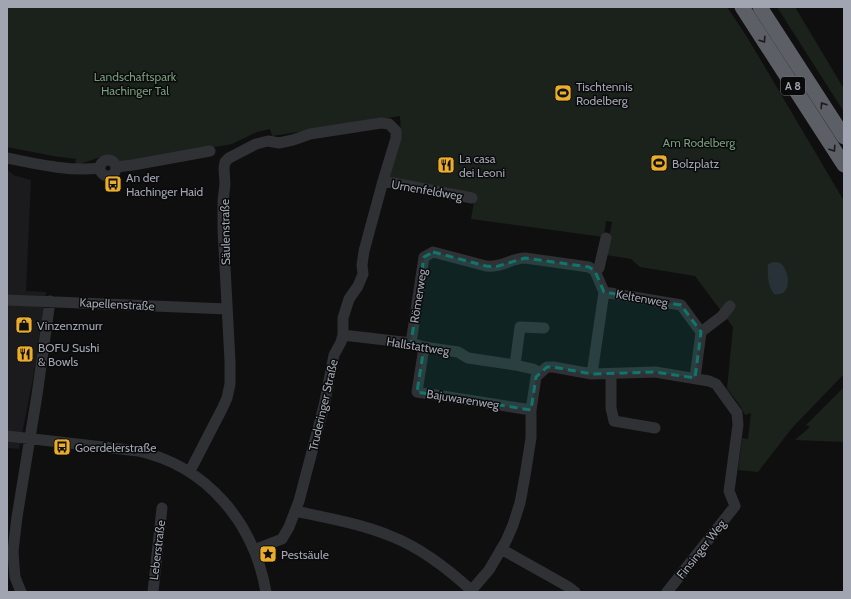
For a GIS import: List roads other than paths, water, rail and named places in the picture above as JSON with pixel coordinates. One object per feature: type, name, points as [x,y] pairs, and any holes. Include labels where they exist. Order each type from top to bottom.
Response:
[{"type":"highway","name":"A 8","points":[[742,7],[844,165]]},
{"type":"highway","name":"A 8","points":[[760,7],[844,137]]},
{"type":"street","name":"Säulenstraße","points":[[190,472],[207,441],[227,398],[230,384],[223,229],[225,162],[229,158],[256,144],[268,141],[279,143],[310,134],[381,123],[389,124],[394,128]]},
{"type":"street","name":"Truderinger Straße","points":[[254,550],[282,539],[289,527],[295,511],[324,406],[334,355],[343,335],[343,318],[349,299],[358,286],[363,274],[363,257],[396,138],[396,131],[394,128]]},
{"type":"street","points":[[7,158],[48,166],[87,170],[100,168],[101,164],[107,160],[114,163],[116,167],[210,151]]},
{"type":"street","name":"Urnenfeldweg","points":[[383,181],[472,198]]},
{"type":"street","points":[[604,292],[595,271],[599,268],[606,238]]},
{"type":"street","name":"Römerweg","points":[[411,343],[424,257],[432,252],[486,266],[495,267],[520,258],[525,258],[589,267],[595,271]]},
{"type":"street","name":"Keltenweg","points":[[592,374],[604,292],[681,305],[701,332]]},
{"type":"street","name":"Kapellenstraße","points":[[7,300],[227,309]]},
{"type":"street","points":[[21,592],[15,577],[14,551],[17,516],[37,395],[50,301]]},
{"type":"street","points":[[295,511],[372,529],[393,537],[420,550],[439,563],[471,591],[488,570],[501,549],[520,503],[531,438],[531,410],[536,377],[540,372],[547,368],[553,367],[592,374],[655,372],[695,378],[701,332],[722,316],[730,306]]},
{"type":"street","points":[[515,365],[520,327],[544,328]]},
{"type":"street","name":"Hallstattweg","points":[[343,335],[411,343],[424,347],[458,352],[468,358],[515,365],[540,372]]},
{"type":"street","name":"Bajuwarenweg","points":[[424,347],[417,392],[531,410]]},
{"type":"street","points":[[611,374],[611,408],[614,421],[655,428]]},
{"type":"street","name":"Finsinger Weg","points":[[667,592],[734,506],[729,491],[738,425],[737,413],[716,384],[695,378]]},
{"type":"street","points":[[7,436],[138,451],[160,457],[190,472],[204,482],[226,504],[236,518],[254,550],[266,592]]},
{"type":"street","name":"Leberstraße","points":[[153,592],[162,508]]},
{"type":"street","points":[[501,549],[575,592]]},
{"type":"place","name":"Tischtennis Rodelberg","points":[[563,93]]},
{"type":"place","name":"Bolzplatz","points":[[659,163]]},
{"type":"place","name":"La casa dei Leoni","points":[[446,165]]},
{"type":"place","name":"An der Hachinger Haid","points":[[113,184]]},
{"type":"place","name":"Vinzenzmurr","points":[[24,325]]},
{"type":"place","name":"BOFU Sushi & Bowls","points":[[25,354]]},
{"type":"place","name":"Goerdelerstraße","points":[[62,447]]},
{"type":"place","name":"Pestsäule","points":[[268,554]]},
{"type":"park label","name":"Landschaftspark Hachinger Tal","points":[[135,83]]},
{"type":"park label","name":"Am Rodelberg","points":[[699,142]]}]
